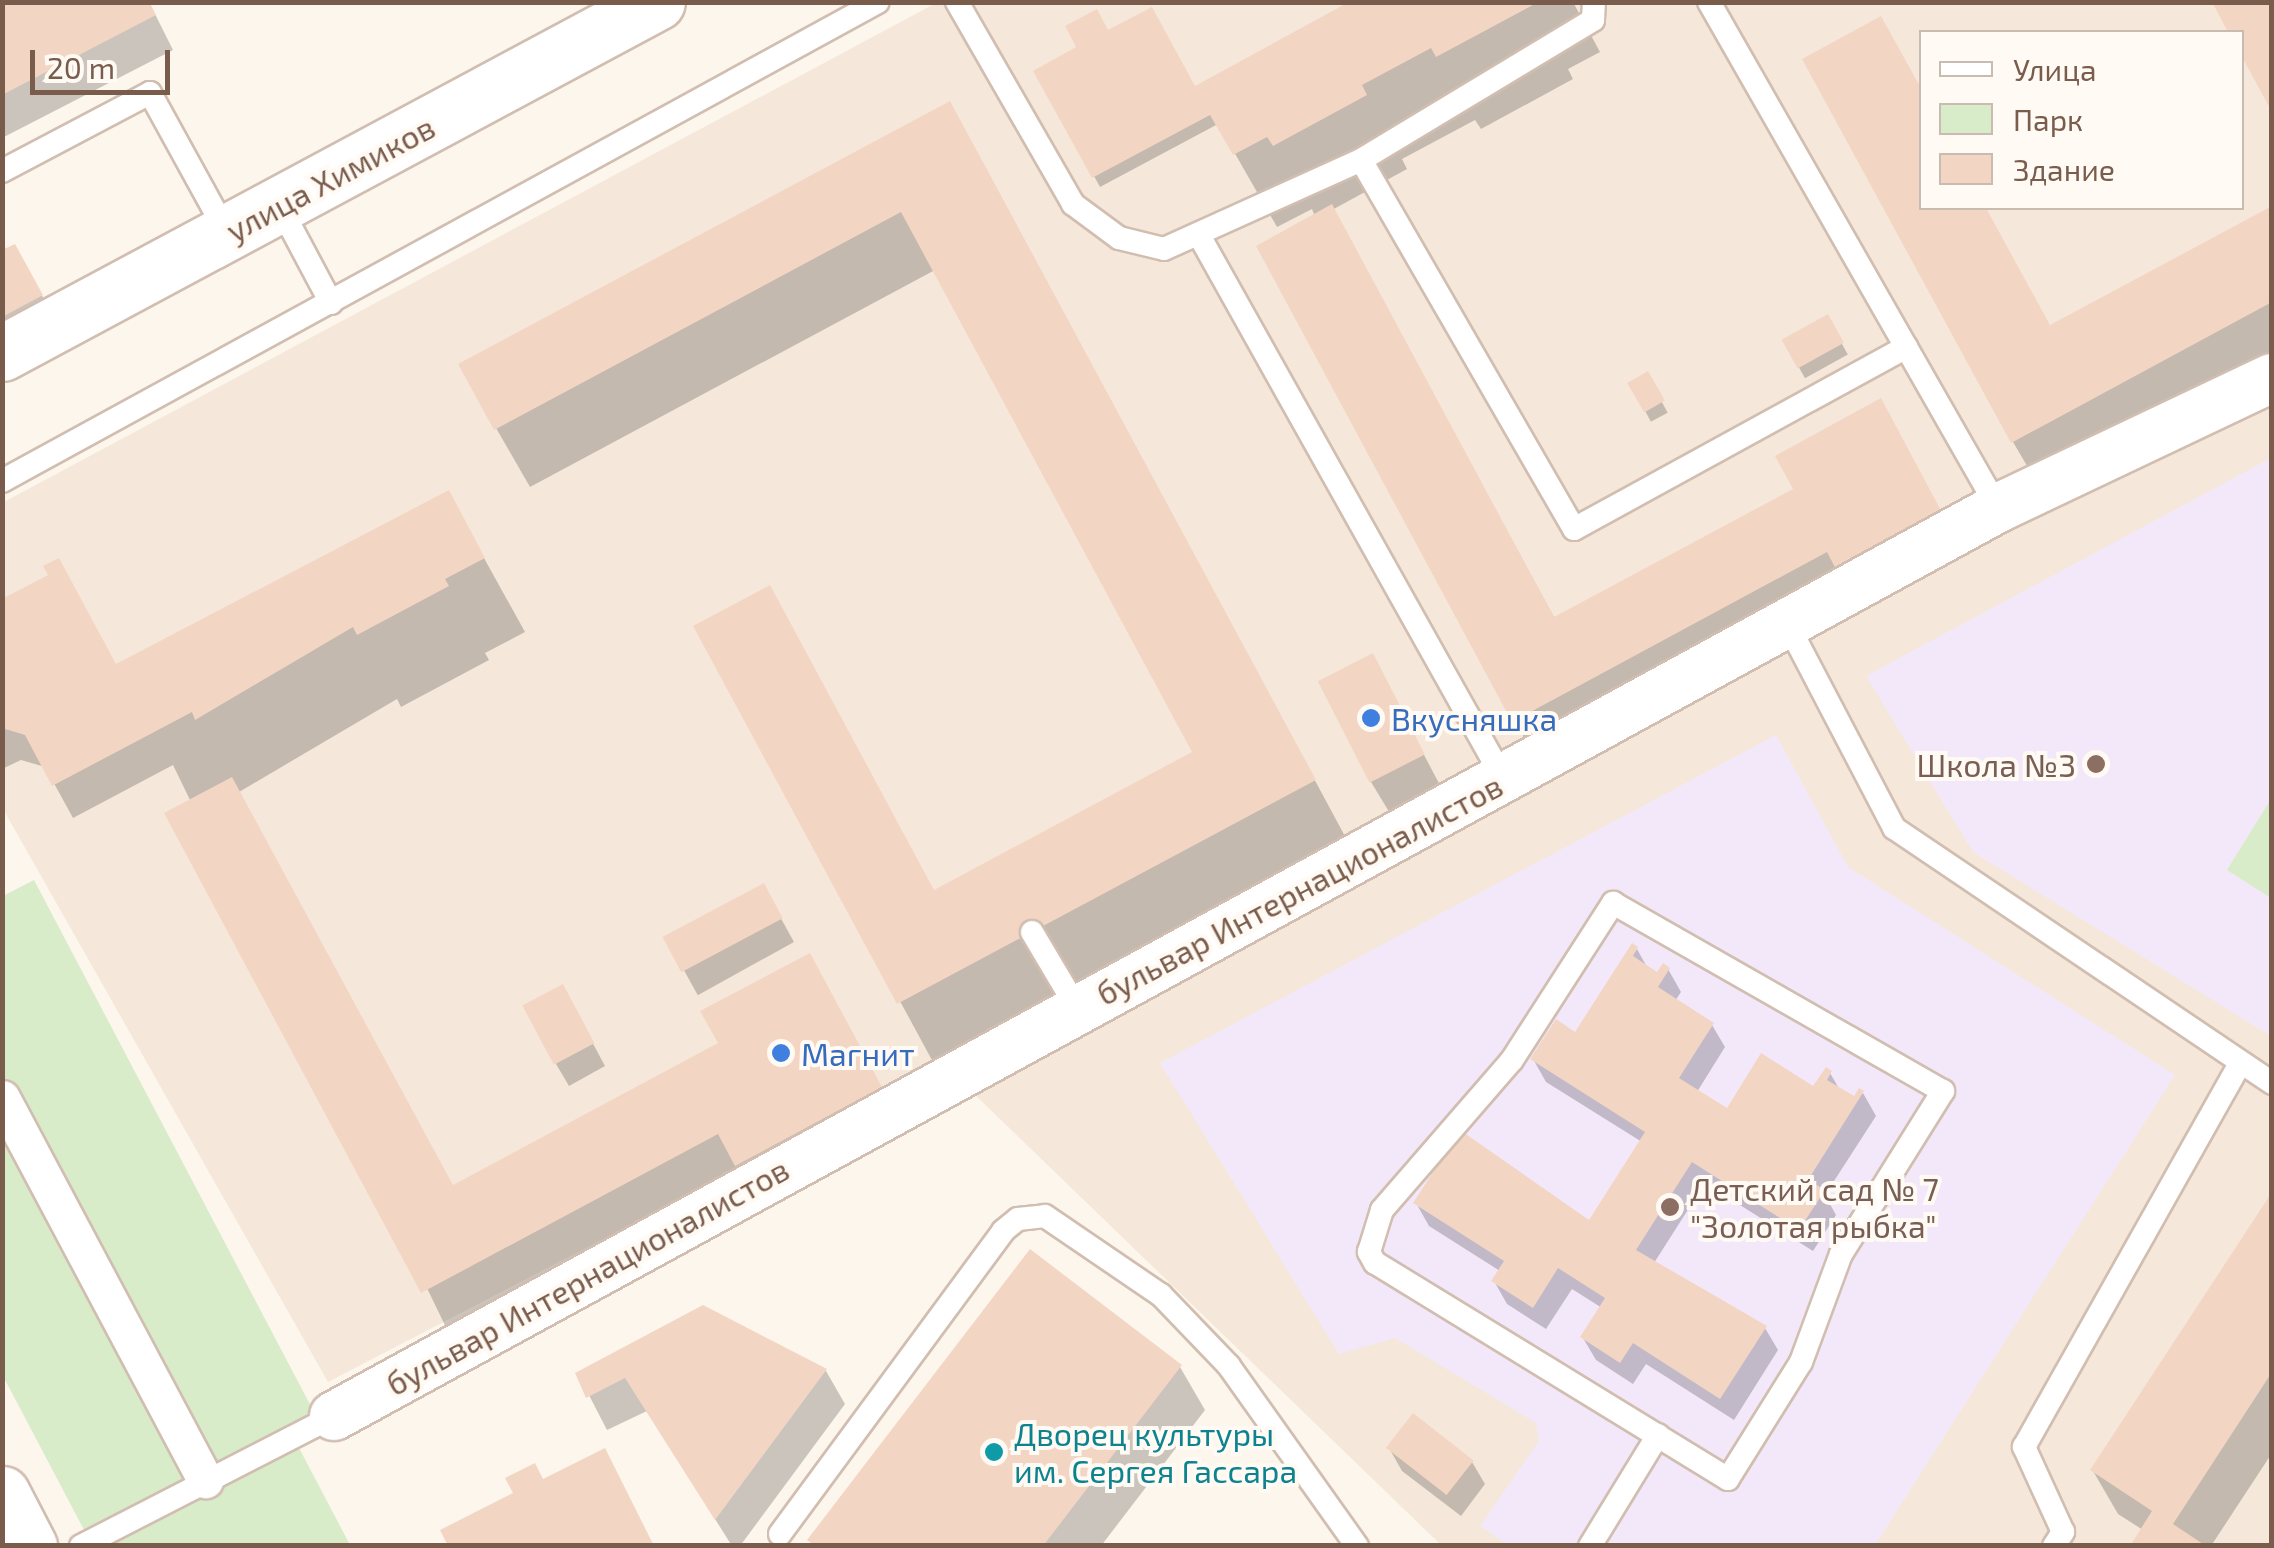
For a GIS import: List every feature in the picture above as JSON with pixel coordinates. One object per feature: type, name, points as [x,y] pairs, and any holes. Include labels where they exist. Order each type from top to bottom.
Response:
[{"type":"main road","name":"улица Химиков","points":[[2,353],[658,2]]},
{"type":"main road","points":[[2,1494],[29,1546]]},
{"type":"street","name":"бульвар Интернационалистов","points":[[334,1416],[1998,508],[2272,378]]},
{"type":"street","points":[[2,1098],[205,1480]]},
{"type":"lane","points":[[2,481],[878,2]]},
{"type":"lane","points":[[957,2],[1073,204],[1120,238],[1164,249],[1200,237],[1361,160],[1593,20],[1594,2]]},
{"type":"lane","points":[[1708,2],[1998,508]]},
{"type":"lane","points":[[2,171],[150,93],[227,233]]},
{"type":"lane","points":[[1361,160],[1574,529],[1906,347]]},
{"type":"lane","points":[[279,205],[331,302]]},
{"type":"lane","points":[[1200,237],[1503,778]]},
{"type":"lane","points":[[1788,625],[1894,828],[2272,1083]]},
{"type":"lane","points":[[1613,903],[1943,1091],[1840,1254],[1801,1362],[1728,1479],[1658,1435],[1376,1263],[1369,1252],[1382,1210],[1512,1060],[1613,903]]},
{"type":"lane","points":[[1032,932],[1077,1008]]},
{"type":"lane","points":[[2054,1546],[2064,1532],[2024,1447],[2240,1063]]},
{"type":"lane","points":[[780,1534],[1003,1230],[1018,1219],[1045,1216],[1162,1295],[1229,1366],[1357,1546]]},
{"type":"lane","points":[[81,1546],[334,1416]]},
{"type":"lane","points":[[1590,1546],[1658,1435]]},
{"type":"shaded area","points":[[936,3],[2271,3],[2271,1545],[1441,1545],[942,1063],[328,1382],[3,809],[2,503]]},
{"type":"shaded area","name":"Школа №3","points":[[2271,458],[2271,1036],[1973,852],[1866,676]]},
{"type":"shaded area","name":"Детский сад № 7 \"Золотая рыбка\"","points":[[1776,735],[1848,867],[2175,1075],[1875,1545],[1510,1546],[1480,1526],[1539,1441],[1536,1423],[1395,1338],[1339,1354],[1160,1063]]},
{"type":"green space","points":[[2271,799],[2271,898],[2227,870]]},
{"type":"green space","points":[[34,880],[314,1412],[288,1427],[350,1545],[92,1545],[3,1376],[3,896]]},
{"type":"building","points":[[2,2],[149,2],[156,15],[2,95]]},
{"type":"building","points":[[1349,2],[1533,5],[1436,57],[1431,48],[1362,85],[1367,95],[1273,146],[1267,137],[1233,155],[1210,115],[1092,178],[1033,71],[1076,47],[1065,26],[1097,9],[1108,30],[1152,7],[1195,86]]},
{"type":"building","points":[[2212,2],[2272,2],[2272,112],[2244,61],[2244,30],[2227,30]]},
{"type":"building","points":[[1881,16],[1919,85],[1919,210],[1987,210],[2050,325],[2272,206],[2272,302],[2011,443],[1802,59]]},
{"type":"building","points":[[950,101],[1316,780],[897,1004],[693,626],[770,585],[934,890],[1192,752],[901,212],[494,430],[458,364]]},
{"type":"building","points":[[1332,204],[1554,617],[1793,489],[1775,456],[1881,398],[1945,518],[1839,575],[1827,552],[1512,722],[1256,246]]},
{"type":"building","points":[[15,244],[43,295],[2,317],[2,250]]},
{"type":"building","points":[[1828,314],[1844,343],[1798,369],[1782,340]]},
{"type":"building","points":[[1648,371],[1665,400],[1644,412],[1627,383]]},
{"type":"building","points":[[449,490],[485,558],[445,579],[449,586],[357,635],[353,627],[195,720],[192,712],[52,786],[25,735],[2,728],[2,599],[48,575],[43,566],[59,558],[116,664]]},
{"type":"building","name":"Вкусняшка","points":[[1373,653],[1425,755],[1370,783],[1318,681]]},
{"type":"building","points":[[232,777],[453,1185],[718,1043],[700,1011],[810,953],[882,1087],[735,1166],[718,1134],[421,1293],[164,813]]},
{"type":"building","points":[[764,883],[783,918],[681,972],[662,937]]},
{"type":"building","points":[[1632,943],[1638,947],[1633,956],[1657,972],[1663,963],[1670,968],[1658,987],[1714,1023],[1679,1078],[1727,1108],[1761,1053],[1813,1086],[1826,1067],[1832,1071],[1827,1080],[1854,1096],[1859,1088],[1864,1091],[1808,1180],[1825,1190],[1799,1230],[1692,1162],[1636,1250],[1767,1326],[1720,1399],[1633,1343],[1620,1363],[1580,1337],[1605,1298],[1558,1268],[1533,1308],[1491,1281],[1504,1261],[1413,1203],[1460,1130],[1589,1220],[1645,1132],[1530,1059],[1556,1019],[1575,1032]]},
{"type":"building","points":[[563,984],[594,1043],[554,1065],[522,1006]]},
{"type":"building","points":[[2272,1192],[2272,1372],[2173,1524],[2206,1546],[2130,1546],[2152,1511],[2090,1470]]},
{"type":"building","name":"Дворец культуры им. Сергея Гассара","points":[[1030,1249],[1182,1365],[1043,1546],[815,1546],[807,1540]]},
{"type":"building","points":[[703,1305],[827,1369],[715,1520],[625,1378],[586,1398],[575,1373]]},
{"type":"building","points":[[1413,1413],[1474,1460],[1447,1495],[1386,1448]]},
{"type":"building","points":[[605,1448],[654,1546],[448,1546],[440,1530],[513,1493],[505,1478],[535,1463],[543,1479]]},
{"type":"place","name":"Вкусняшка","points":[[1371,718]]},
{"type":"place","name":"Школа №3","points":[[2096,764]]},
{"type":"place","name":"Магнит","points":[[781,1053]]},
{"type":"place","name":"Детский сад № 7 \"Золотая рыбка\"","points":[[1670,1207]]},
{"type":"place","name":"Дворец культуры им. Сергея Гассара","points":[[994,1452]]}]
